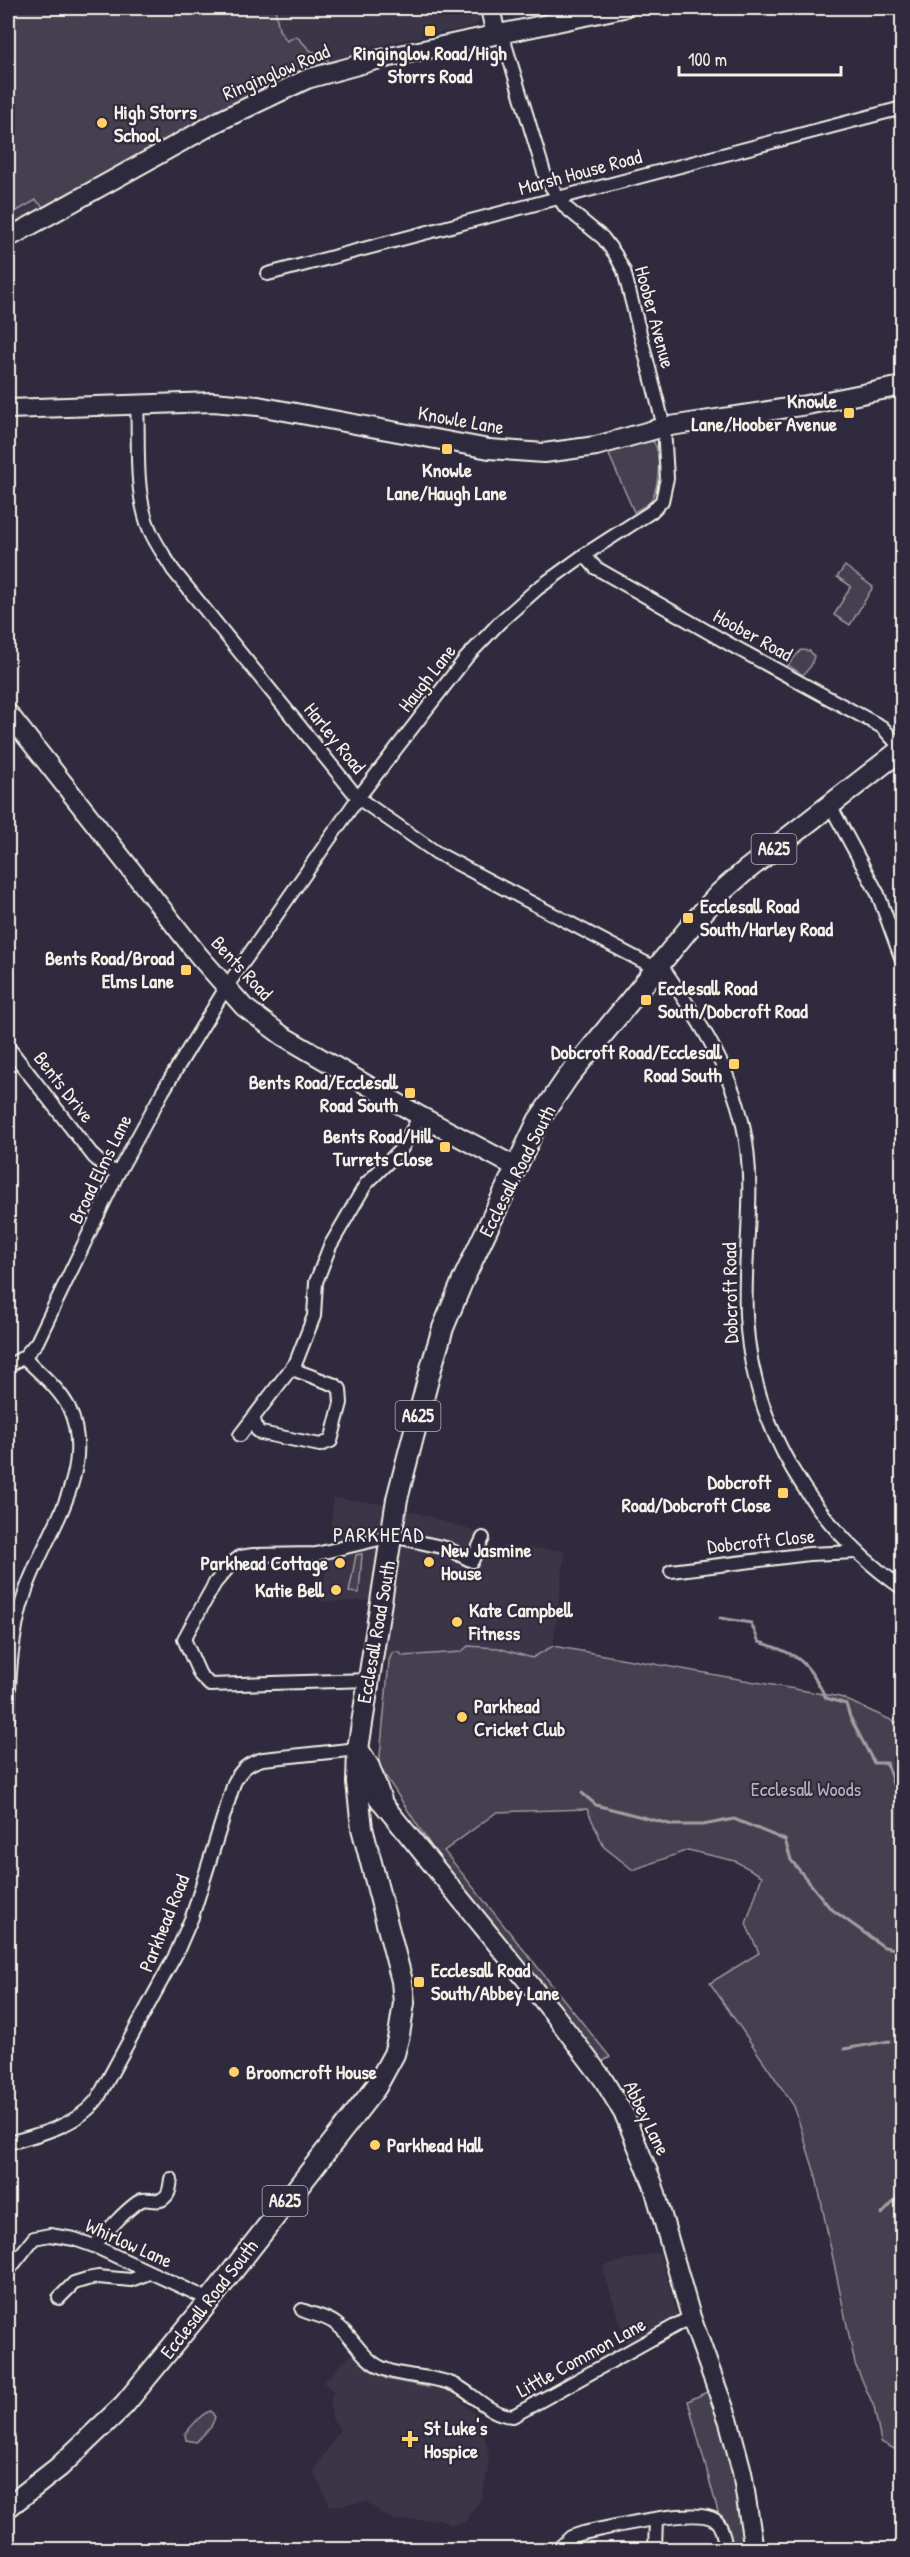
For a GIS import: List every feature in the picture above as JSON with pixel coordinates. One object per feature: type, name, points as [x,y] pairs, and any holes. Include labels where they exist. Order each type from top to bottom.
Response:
[{"type":"main road","name":"Ecclesall Road South","points":[[8,2507],[59,2467],[124,2405],[210,2300],[295,2188],[370,2095],[394,2054],[404,2003],[402,1981],[362,1828],[357,1782],[358,1749],[397,1499],[443,1328],[463,1280],[538,1122],[568,1077],[720,893],[902,749]]},
{"type":"main road","points":[[358,1749],[369,1767],[384,1803],[369,1812],[362,1828]]},
{"type":"street","points":[[490,8],[499,35]]},
{"type":"street","name":"Ringinglow Road","points":[[8,238],[219,121],[282,90],[345,67],[622,8]]},
{"type":"street","name":"Hoober Avenue","points":[[499,35],[546,179],[557,198],[603,238],[624,271],[664,428]]},
{"type":"street","name":"Marsh House Road","points":[[268,274],[903,108]]},
{"type":"street","name":"Knowle Lane","points":[[8,409],[213,402],[258,406],[489,449],[519,452],[569,450],[664,428],[807,405],[903,386]]},
{"type":"street","name":"Harley Road","points":[[137,403],[141,493],[145,517],[157,545],[173,570],[358,798],[437,853],[659,967]]},
{"type":"street","name":"Haugh Lane","points":[[227,986],[358,798],[473,651],[518,606],[584,555],[651,512],[662,501],[667,478],[664,428]]},
{"type":"street","name":"Hoober Road","points":[[584,555],[596,568],[882,727],[902,749]]},
{"type":"street","name":"Bents Road","points":[[8,714],[199,956],[244,1007],[282,1036],[420,1116],[516,1167]]},
{"type":"street","points":[[830,805],[878,894],[903,960]]},
{"type":"street","name":"Dobcroft Road","points":[[659,967],[698,1021],[723,1066],[743,1125],[750,1189],[746,1316],[758,1393],[771,1430],[792,1470],[816,1505],[857,1552],[903,1588]]},
{"type":"street","name":"Broad Elms Lane","points":[[8,1366],[24,1357],[37,1342],[141,1129],[227,986]]},
{"type":"street","name":"Bents Drive","points":[[8,1047],[93,1157],[105,1167],[118,1173]]},
{"type":"street","points":[[240,1435],[292,1369],[314,1316],[316,1282],[325,1256],[366,1185],[402,1148],[420,1116]]},
{"type":"street","points":[[8,1719],[10,1656],[19,1611],[33,1570],[69,1492],[77,1468],[77,1447],[69,1408],[58,1392],[24,1357]]},
{"type":"street","points":[[254,1420],[257,1430],[261,1433],[320,1445],[331,1441],[341,1403],[340,1389],[292,1369]]},
{"type":"street","points":[[369,1680],[210,1685],[200,1675],[184,1639],[215,1582],[240,1557],[316,1554],[392,1536],[446,1548],[472,1561],[483,1538]]},
{"type":"street","name":"Dobcroft Close","points":[[670,1571],[809,1554],[857,1552]]},
{"type":"street","name":"Parkhead Road","points":[[8,2144],[76,2118],[85,2113],[98,2098],[176,1954],[192,1917],[234,1783],[243,1768],[250,1762],[263,1759],[358,1749]]},
{"type":"street","name":"Abbey Lane","points":[[357,1782],[369,1787],[384,1803],[449,1888],[554,2014],[616,2100],[636,2140],[651,2178],[691,2317],[729,2422],[742,2472],[754,2550]]},
{"type":"street","points":[[94,2246],[134,2205],[143,2200],[161,2200],[166,2197],[171,2179]]},
{"type":"street","name":"Whirlow Lane","points":[[8,2271],[34,2238],[60,2236],[94,2246],[210,2300]]},
{"type":"street","points":[[59,2298],[74,2283],[87,2279],[98,2277],[131,2280],[149,2273]]},
{"type":"street","name":"Little Common Lane","points":[[302,2310],[337,2324],[376,2365],[390,2372],[451,2383],[505,2415],[522,2413],[691,2317]]},
{"type":"street","points":[[557,2550],[571,2536],[688,2515],[711,2517],[721,2526],[726,2550]]},
{"type":"street","points":[[655,2550],[656,2519]]},
{"type":"shaded area","name":"High Storrs School","points":[[8,8],[477,8],[479,21],[474,26],[375,46],[274,82],[8,226]]},
{"type":"shaded area","points":[[333,1498],[384,1504],[430,1517],[479,1533],[476,1542],[501,1550],[504,1545],[565,1551],[553,1646],[532,1658],[461,1652],[403,1656],[392,1653],[389,1661],[372,1661],[382,1600],[320,1602],[329,1554]]},
{"type":"shaded area","points":[[659,2252],[679,2321],[628,2349],[602,2266]]},
{"type":"shaded area","name":"St Luke's Hospice","points":[[356,2350],[423,2382],[458,2390],[459,2399],[481,2420],[489,2455],[487,2475],[481,2498],[464,2523],[451,2525],[440,2519],[398,2521],[381,2513],[367,2502],[330,2506],[313,2471],[340,2430],[332,2418],[330,2404],[333,2391],[323,2382]]},
{"type":"green space","name":"High Storrs School","points":[[8,8],[275,8],[279,30],[287,41],[296,36],[311,51],[325,55],[329,62],[274,82],[43,207],[36,200],[8,216]]},
{"type":"green space","points":[[649,441],[654,442],[658,455],[657,481],[650,502],[634,512],[607,450]]},
{"type":"green space","points":[[845,566],[873,587],[850,625],[834,615],[851,586],[837,577]]},
{"type":"green space","points":[[801,650],[810,651],[814,656],[811,666],[803,675],[788,665]]},
{"type":"green space","points":[[362,1554],[359,1593],[349,1592],[356,1555]]},
{"type":"green space","name":"Ecclesall Woods","points":[[468,1646],[498,1648],[532,1658],[553,1646],[840,1697],[902,1725],[902,2453],[881,2442],[874,2407],[855,2364],[816,2177],[794,2106],[710,1983],[759,1953],[746,1924],[762,1876],[735,1861],[688,1850],[633,1870],[604,1847],[587,1809],[497,1812],[444,1851],[610,2057],[602,2062],[470,1906],[379,1766],[389,1661],[392,1653],[399,1652],[403,1656],[461,1652]]},
{"type":"green space","points":[[371,2370],[423,2382],[428,2387],[387,2379]]},
{"type":"green space","points":[[711,2390],[730,2446],[748,2549],[728,2549],[688,2401]]},
{"type":"green space","points":[[211,2411],[215,2417],[211,2427],[196,2442],[186,2440],[185,2434],[204,2414]]},
{"type":"waterway","points":[[720,1618],[751,1623],[759,1642],[793,1655],[807,1667],[826,1698],[846,1704],[850,1717],[874,1763],[887,1763],[893,1784],[902,1789]]},
{"type":"waterway","points":[[582,1793],[596,1805],[673,1825],[703,1825],[734,1819],[785,1840],[791,1860],[830,1908],[884,1947],[902,1950]]},
{"type":"waterway","points":[[844,2049],[889,2041]]},
{"type":"waterway","points":[[882,2214],[902,2193]]},
{"type":"place","name":"Ringinglow Road/High Storrs Road","points":[[430,31]]},
{"type":"place","name":"High Storrs School","points":[[102,123]]},
{"type":"place","name":"Knowle Lane/Hoober Avenue","points":[[849,413]]},
{"type":"place","name":"Knowle Lane/Haugh Lane","points":[[447,449]]},
{"type":"place","name":"Ecclesall Road South/Harley Road","points":[[688,918]]},
{"type":"place","name":"Bents Road/Broad Elms Lane","points":[[186,970]]},
{"type":"place","name":"Ecclesall Road South/Dobcroft Road","points":[[646,1000]]},
{"type":"place","name":"Dobcroft Road/Ecclesall Road South","points":[[734,1064]]},
{"type":"place","name":"Bents Road/Ecclesall Road South","points":[[410,1093]]},
{"type":"place","name":"Bents Road/Hill Turrets Close","points":[[445,1147]]},
{"type":"place","name":"Dobcroft Road/Dobcroft Close","points":[[783,1493]]},
{"type":"place","name":"New Jasmine House","points":[[429,1562]]},
{"type":"place","name":"Parkhead Cottage","points":[[340,1563]]},
{"type":"place","name":"Katie Bell","points":[[336,1590]]},
{"type":"place","name":"Kate Campbell Fitness","points":[[457,1622]]},
{"type":"place","name":"Parkhead Cricket Club","points":[[462,1717]]},
{"type":"place","name":"Ecclesall Road South/Abbey Lane","points":[[419,1982]]},
{"type":"place","name":"Broomcroft House","points":[[234,2072]]},
{"type":"place","name":"Parkhead Hall","points":[[375,2145]]},
{"type":"place","name":"St Luke's Hospice","points":[[410,2439]]},
{"type":"district","name":"PARKHEAD","points":[[379,1535]]}]
